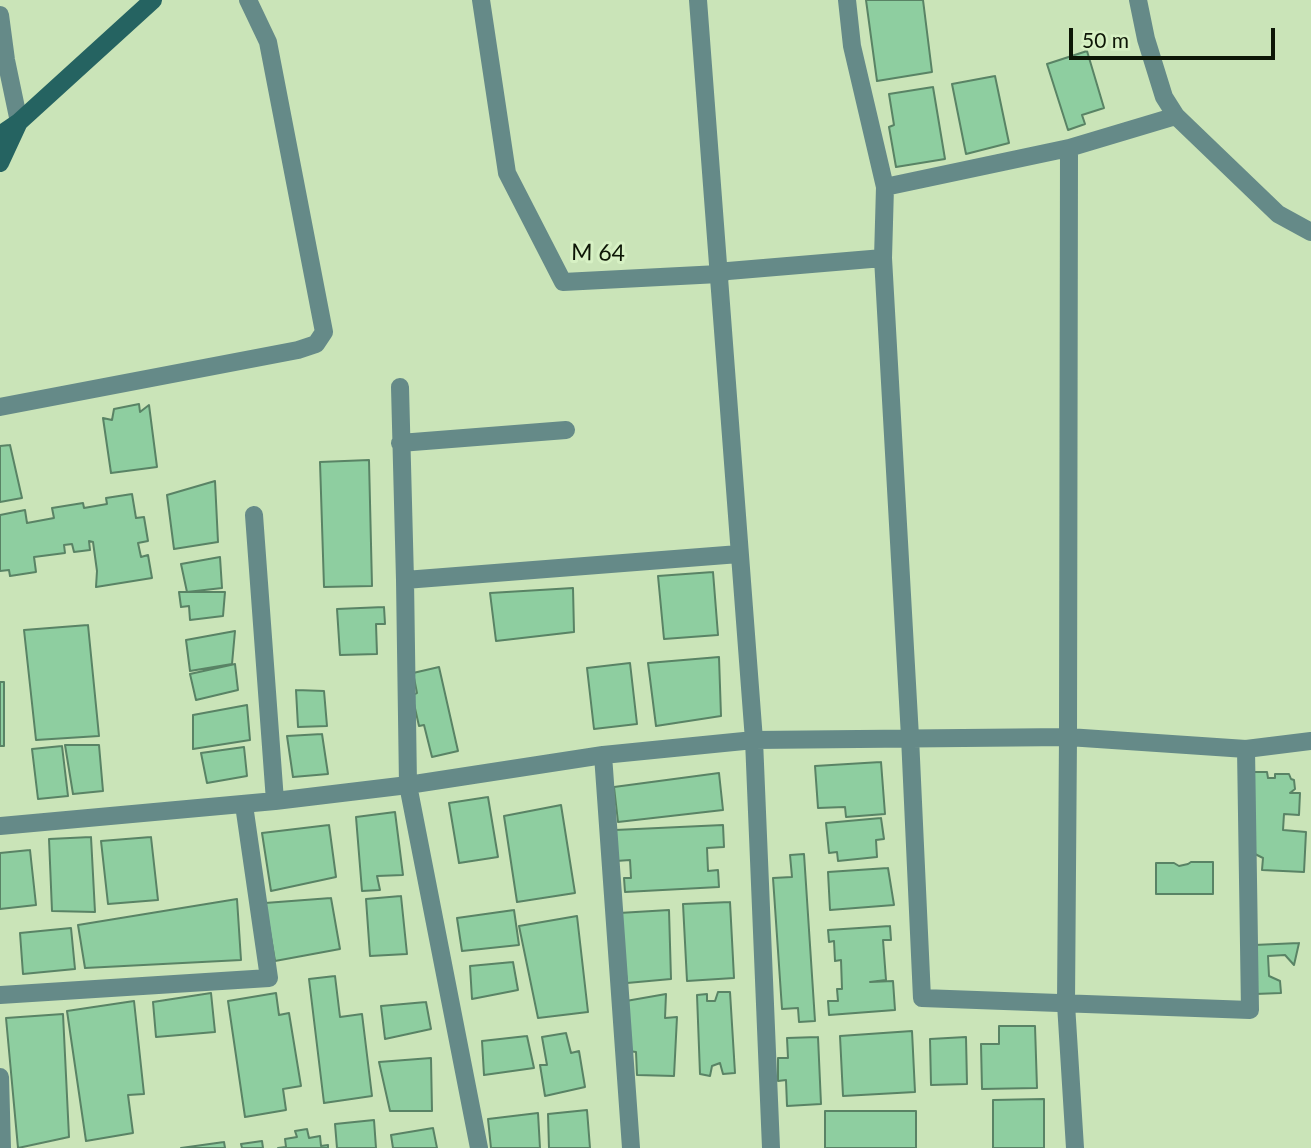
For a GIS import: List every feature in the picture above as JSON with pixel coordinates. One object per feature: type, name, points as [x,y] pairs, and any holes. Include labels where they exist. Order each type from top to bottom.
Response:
[{"type":"street","points":[[0,135],[19,122],[153,0]]},
{"type":"street","points":[[0,407],[298,350],[316,344],[324,332],[268,42],[248,0]]},
{"type":"street","name":"M 64","points":[[481,0],[507,173],[563,282],[719,274],[728,271],[883,258]]},
{"type":"street","points":[[698,0],[754,740],[771,1148]]},
{"type":"street","points":[[847,0],[852,46],[885,187],[883,258],[922,998],[1250,1010],[1246,749]]},
{"type":"street","points":[[1138,0],[1146,39],[1164,97],[1176,116],[1278,214],[1311,232]]},
{"type":"street","points":[[0,15],[2,42],[19,122],[0,163]]},
{"type":"street","points":[[885,187],[1069,148],[1176,116]]},
{"type":"street","points":[[1069,148],[1066,1004],[1075,1148]]},
{"type":"street","points":[[400,387],[408,785],[479,1148]]},
{"type":"street","points":[[400,443],[566,430]]},
{"type":"street","points":[[254,515],[275,801]]},
{"type":"street","points":[[405,580],[739,554]]},
{"type":"street","points":[[0,826],[275,801],[408,785],[603,755],[754,740],[1068,737],[1246,749],[1311,741]]},
{"type":"street","points":[[603,755],[631,1148]]},
{"type":"street","points":[[0,995],[269,978],[244,804]]},
{"type":"street","points":[[0,1077],[2,1148]]},
{"type":"building","points":[[866,0],[923,0],[932,72],[877,81]]},
{"type":"building","points":[[1087,51],[1104,108],[1082,115],[1085,124],[1068,130],[1047,64]]},
{"type":"building","points":[[995,76],[1009,143],[966,154],[952,84]]},
{"type":"building","points":[[933,87],[945,159],[896,167],[889,127],[894,125],[889,94]]},
{"type":"building","points":[[139,404],[140,412],[149,405],[157,467],[111,473],[103,418],[112,420],[114,409]]},
{"type":"building","points":[[10,445],[22,498],[0,502],[0,446]]},
{"type":"building","points":[[369,460],[372,586],[324,587],[320,462]]},
{"type":"building","points":[[215,481],[218,542],[174,549],[167,495]]},
{"type":"building","points":[[132,494],[136,518],[144,517],[148,541],[138,543],[141,557],[148,555],[152,578],[96,587],[93,542],[89,541],[90,550],[74,552],[72,544],[64,545],[65,553],[34,557],[36,572],[10,576],[9,570],[0,571],[0,515],[25,510],[27,523],[54,518],[52,508],[83,503],[84,508],[107,504],[106,498]]},
{"type":"building","points":[[220,557],[222,588],[187,592],[181,564]]},
{"type":"building","points":[[713,572],[718,635],[664,639],[658,576]]},
{"type":"building","points":[[573,588],[574,632],[496,641],[490,593]]},
{"type":"building","points":[[179,592],[225,592],[223,616],[190,620],[189,606],[181,607]]},
{"type":"building","points":[[384,607],[385,624],[376,624],[377,654],[340,655],[337,609]]},
{"type":"building","points":[[88,625],[99,736],[36,740],[24,630]]},
{"type":"building","points":[[235,631],[232,664],[190,671],[186,640]]},
{"type":"building","points":[[719,657],[721,716],[656,726],[648,663]]},
{"type":"building","points":[[630,663],[637,724],[594,729],[587,668]]},
{"type":"building","points":[[235,664],[238,690],[196,700],[190,674]]},
{"type":"building","points":[[439,667],[458,751],[432,757],[424,725],[419,726],[412,695],[417,693],[413,673]]},
{"type":"building","points":[[0,682],[4,682],[4,746],[0,746]]},
{"type":"building","points":[[296,690],[324,691],[327,726],[298,727]]},
{"type":"building","points":[[247,705],[250,740],[193,749],[193,715]]},
{"type":"building","points":[[322,734],[328,774],[293,777],[287,736]]},
{"type":"building","points":[[65,745],[99,745],[103,791],[73,794]]},
{"type":"building","points":[[62,746],[68,796],[38,799],[32,749]]},
{"type":"building","points":[[244,747],[247,776],[207,783],[201,753]]},
{"type":"building","points":[[881,762],[885,814],[846,817],[845,807],[818,808],[815,766]]},
{"type":"building","points":[[1253,772],[1267,772],[1268,778],[1275,778],[1275,774],[1289,774],[1294,780],[1295,789],[1290,793],[1300,793],[1299,815],[1284,814],[1283,830],[1306,832],[1304,872],[1262,870],[1263,858],[1253,853]]},
{"type":"building","points":[[719,773],[723,810],[618,822],[614,787]]},
{"type":"building","points":[[488,797],[498,857],[459,863],[449,803]]},
{"type":"building","points":[[561,805],[575,893],[517,902],[504,816]]},
{"type":"building","points":[[395,812],[403,875],[377,876],[380,890],[362,891],[356,817]]},
{"type":"building","points":[[881,818],[884,839],[876,840],[877,857],[838,861],[837,852],[829,853],[826,823]]},
{"type":"building","points":[[329,825],[336,877],[271,891],[262,833]]},
{"type":"building","points":[[723,825],[724,847],[707,848],[708,871],[718,870],[719,887],[625,892],[624,878],[631,878],[630,860],[616,861],[615,830]]},
{"type":"building","points":[[91,837],[95,912],[52,911],[49,839]]},
{"type":"building","points":[[151,837],[158,900],[108,904],[101,841]]},
{"type":"building","points":[[30,850],[36,905],[0,909],[0,853]]},
{"type":"building","points":[[804,854],[815,1021],[799,1022],[798,1008],[782,1009],[773,878],[792,877],[790,855]]},
{"type":"building","points":[[1191,862],[1213,862],[1213,894],[1156,894],[1156,863],[1174,863],[1179,866]]},
{"type":"building","points":[[888,868],[894,905],[830,910],[828,872]]},
{"type":"building","points":[[401,896],[407,954],[370,956],[366,899]]},
{"type":"building","points":[[331,898],[340,949],[275,961],[265,903]]},
{"type":"building","points":[[237,899],[241,960],[85,968],[78,925]]},
{"type":"building","points":[[730,902],[734,978],[687,981],[683,904]]},
{"type":"building","points":[[514,910],[519,945],[462,951],[457,918]]},
{"type":"building","points":[[669,910],[671,979],[627,983],[619,913]]},
{"type":"building","points":[[577,916],[588,1012],[538,1018],[519,926]]},
{"type":"building","points":[[890,926],[891,940],[883,940],[886,980],[870,982],[893,981],[895,1010],[829,1015],[828,1001],[838,1001],[837,989],[842,989],[841,960],[835,961],[834,941],[829,942],[828,930]]},
{"type":"building","points":[[71,928],[75,969],[23,974],[20,933]]},
{"type":"building","points":[[1299,943],[1294,965],[1285,955],[1268,956],[1269,976],[1280,981],[1281,993],[1255,994],[1254,945]]},
{"type":"building","points":[[513,962],[518,990],[472,999],[470,966]]},
{"type":"building","points":[[335,976],[340,1017],[362,1014],[372,1096],[324,1103],[309,979]]},
{"type":"building","points":[[718,992],[730,992],[735,1073],[723,1074],[720,1063],[712,1066],[710,1076],[700,1074],[697,995],[707,994],[707,1001],[715,1001]]},
{"type":"building","points":[[211,993],[215,1032],[156,1037],[153,1002]]},
{"type":"building","points":[[276,993],[279,1015],[289,1013],[301,1086],[283,1089],[286,1110],[245,1117],[228,1001]]},
{"type":"building","points":[[666,994],[665,1018],[677,1017],[674,1076],[637,1075],[636,1052],[629,1051],[626,1001]]},
{"type":"building","points":[[134,1001],[144,1094],[128,1095],[133,1133],[86,1141],[67,1011]]},
{"type":"building","points":[[426,1002],[431,1029],[385,1039],[381,1006]]},
{"type":"building","points":[[63,1014],[69,1137],[18,1148],[6,1018]]},
{"type":"building","points":[[999,1026],[1035,1026],[1037,1088],[982,1089],[981,1044],[999,1044]]},
{"type":"building","points":[[912,1031],[915,1092],[843,1096],[840,1036]]},
{"type":"building","points":[[566,1033],[571,1053],[579,1051],[585,1087],[545,1096],[540,1065],[547,1065],[542,1037]]},
{"type":"building","points":[[527,1036],[534,1068],[484,1075],[482,1041]]},
{"type":"building","points":[[818,1037],[821,1104],[787,1106],[786,1080],[778,1081],[778,1058],[788,1058],[787,1038]]},
{"type":"building","points":[[966,1037],[967,1084],[931,1085],[930,1039]]},
{"type":"building","points":[[431,1058],[432,1111],[390,1111],[379,1062]]},
{"type":"building","points":[[1044,1099],[1044,1148],[993,1148],[993,1100]]},
{"type":"building","points":[[587,1110],[590,1148],[549,1148],[548,1114]]},
{"type":"building","points":[[825,1111],[916,1111],[916,1148],[825,1148]]},
{"type":"building","points":[[538,1113],[540,1148],[491,1148],[488,1119]]},
{"type":"building","points":[[374,1120],[376,1148],[337,1148],[335,1124]]},
{"type":"building","points":[[433,1128],[437,1148],[393,1148],[391,1135]]},
{"type":"building","points":[[307,1129],[309,1138],[320,1136],[321,1146],[328,1145],[328,1148],[278,1148],[286,1147],[285,1139],[297,1137],[295,1131]]},
{"type":"building","points":[[262,1141],[263,1148],[242,1148],[241,1144]]},
{"type":"building","points":[[224,1142],[225,1148],[181,1148]]}]
